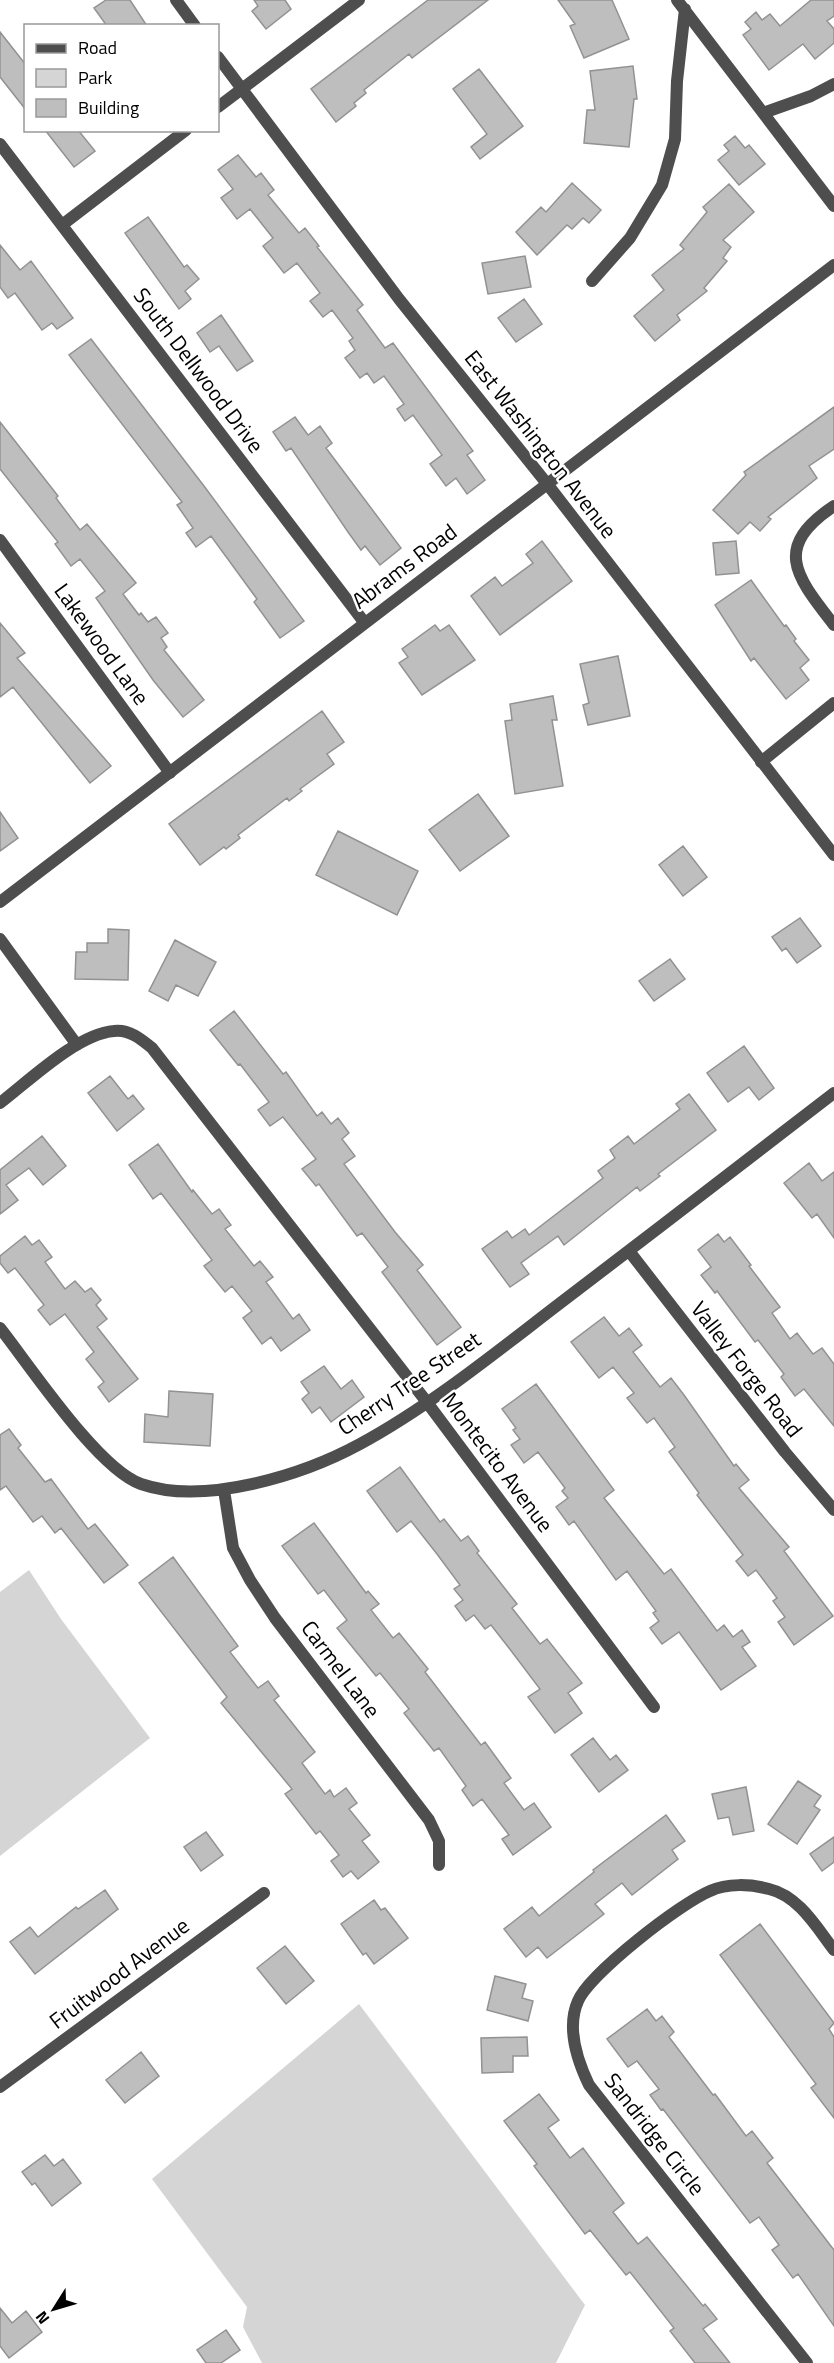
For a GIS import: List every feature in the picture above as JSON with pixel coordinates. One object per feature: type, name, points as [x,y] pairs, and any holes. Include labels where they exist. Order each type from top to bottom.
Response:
[{"type":"street","points":[[176,0],[194,24]]},
{"type":"street","points":[[219,106],[353,2]]},
{"type":"street","points":[[681,5],[834,206]]},
{"type":"street","points":[[592,282],[630,238],[662,185],[675,139],[681,5]]},
{"type":"street","name":"East Washington Avenue","points":[[219,58],[393,291],[548,485],[834,855]]},
{"type":"street","points":[[763,113],[811,96],[834,84]]},
{"type":"street","points":[[62,225],[183,132]]},
{"type":"street","name":"South Dellwood Drive","points":[[0,144],[364,622]]},
{"type":"street","name":"Abrams Road","points":[[0,902],[834,265]]},
{"type":"street","points":[[834,506],[805,529],[795,558],[802,581],[834,625]]},
{"type":"street","name":"Lakewood Lane","points":[[0,540],[170,773]]},
{"type":"street","points":[[761,762],[834,703]]},
{"type":"street","points":[[0,939],[77,1045],[0,1103]]},
{"type":"street","name":"Montecito Avenue","points":[[77,1045],[92,1036],[114,1030],[139,1037],[171,1071],[426,1401],[654,1707]]},
{"type":"street","name":"Cherry Tree Street","points":[[0,1328],[99,1455],[114,1468],[141,1484],[169,1490],[224,1490],[288,1475],[326,1461],[360,1444],[426,1401],[629,1251],[833,1095]]},
{"type":"street","name":"Valley Forge Road","points":[[629,1251],[785,1452],[834,1510]]},
{"type":"street","name":"Carmel Lane","points":[[224,1490],[233,1548],[250,1580],[275,1618],[429,1820],[440,1841],[439,1865]]},
{"type":"street","name":"Sandridge Circle","points":[[807,2363],[589,2085],[576,2057],[574,2031],[578,2002],[596,1975],[689,1902],[712,1889],[742,1885],[771,1889],[801,1907],[834,1950]]},
{"type":"street","name":"Fruitwood Avenue","points":[[0,2087],[264,1893]]},
{"type":"green space","points":[[29,1570],[61,1619],[150,1738],[0,1856],[0,1592]]},
{"type":"green space","points":[[359,2004],[585,2305],[556,2363],[262,2363],[243,2327],[247,2307],[152,2179]]},
{"type":"building","points":[[106,0],[130,0],[146,24],[106,24],[94,8]]},
{"type":"building","points":[[254,0],[285,0],[291,9],[266,29],[252,11],[258,6]]},
{"type":"building","points":[[428,0],[488,0],[412,58],[409,54],[364,90],[366,93],[354,103],[356,106],[336,122],[311,89]]},
{"type":"building","points":[[558,0],[612,0],[629,39],[584,58],[570,26],[575,24]]},
{"type":"building","points":[[811,0],[834,0],[834,16],[827,21],[834,29],[834,43],[815,59],[803,44],[769,70],[743,35],[751,29],[745,22],[756,12],[762,20],[770,14],[780,26]]},
{"type":"building","points":[[0,32],[24,62],[24,107],[0,77]]},
{"type":"building","points":[[633,66],[637,99],[634,99],[629,147],[584,143],[587,110],[595,110],[590,71]]},
{"type":"building","points":[[479,69],[523,126],[480,159],[471,147],[487,134],[453,89]]},
{"type":"building","points":[[47,132],[80,132],[95,151],[74,167]]},
{"type":"building","points":[[735,136],[745,148],[749,145],[765,164],[739,185],[718,160],[729,151],[724,145]]},
{"type":"building","points":[[238,155],[256,177],[261,173],[274,190],[268,195],[299,233],[305,228],[319,246],[317,247],[363,305],[357,310],[385,348],[393,343],[473,451],[467,455],[485,480],[467,494],[456,478],[446,486],[430,464],[442,455],[413,415],[405,421],[397,409],[404,404],[384,376],[374,383],[367,373],[360,378],[345,358],[355,350],[349,341],[353,338],[332,310],[323,317],[310,301],[320,293],[297,263],[284,273],[263,246],[273,238],[250,209],[237,219],[221,198],[233,189],[218,170]]},
{"type":"building","points":[[572,183],[601,210],[589,223],[583,218],[572,229],[567,225],[537,255],[516,232],[541,207],[546,212]]},
{"type":"building","points":[[729,184],[754,212],[723,240],[731,247],[723,258],[727,261],[704,288],[707,291],[677,315],[680,320],[655,341],[634,316],[664,290],[652,275],[684,249],[680,245],[707,212],[703,207]]},
{"type":"building","points":[[148,217],[184,267],[187,265],[199,279],[185,291],[191,299],[179,309],[125,233]]},
{"type":"building","points":[[0,245],[20,270],[31,261],[73,318],[57,329],[52,323],[42,330],[15,293],[8,298],[0,287]]},
{"type":"building","points":[[525,256],[531,287],[488,294],[482,263]]},
{"type":"building","points":[[524,299],[542,324],[516,342],[498,318]]},
{"type":"building","points":[[221,315],[253,361],[237,371],[219,346],[210,352],[197,333]]},
{"type":"building","points":[[91,339],[304,621],[280,638],[254,602],[257,599],[211,536],[196,547],[186,533],[193,528],[177,505],[182,502],[69,355]]},
{"type":"building","points":[[834,407],[834,449],[809,466],[817,478],[768,517],[771,519],[760,531],[750,522],[738,534],[713,510],[746,475],[744,472]]},
{"type":"building","points":[[295,417],[308,435],[320,426],[332,443],[326,448],[401,548],[380,565],[365,546],[361,550],[291,448],[286,451],[273,432]]},
{"type":"building","points":[[0,422],[58,496],[56,498],[80,530],[87,524],[136,583],[123,594],[139,615],[141,613],[148,622],[156,617],[168,633],[161,638],[167,647],[164,650],[204,700],[183,717],[153,680],[96,598],[105,591],[80,559],[71,566],[55,544],[58,542],[0,469]]},
{"type":"building","points":[[542,541],[572,581],[500,635],[471,596],[495,577],[502,586],[533,563],[526,554]]},
{"type":"building","points":[[736,541],[739,573],[716,575],[713,543]]},
{"type":"building","points":[[751,580],[784,626],[786,625],[796,639],[794,641],[809,660],[800,668],[809,680],[786,699],[754,658],[751,661],[715,605]]},
{"type":"building","points":[[0,623],[25,653],[17,658],[111,766],[90,783],[13,687],[0,697]]},
{"type":"building","points":[[435,625],[440,631],[449,625],[475,660],[422,695],[399,663],[408,657],[402,649]]},
{"type":"building","points":[[618,656],[630,716],[588,725],[583,705],[589,703],[580,664]]},
{"type":"building","points":[[553,696],[557,720],[552,720],[563,786],[515,794],[505,721],[512,720],[510,704]]},
{"type":"building","points":[[322,711],[344,742],[327,754],[334,764],[300,789],[302,791],[289,801],[287,798],[238,835],[240,838],[226,849],[224,847],[200,865],[169,824]]},
{"type":"building","points":[[478,794],[509,836],[460,871],[429,830]]},
{"type":"building","points":[[0,812],[18,838],[0,851]]},
{"type":"building","points":[[338,831],[418,871],[397,915],[316,875]]},
{"type":"building","points":[[683,846],[707,877],[683,896],[659,865]]},
{"type":"building","points":[[800,918],[821,946],[797,963],[786,948],[782,951],[772,937]]},
{"type":"building","points":[[108,929],[129,930],[128,980],[75,979],[76,952],[87,952],[87,943],[108,943]]},
{"type":"building","points":[[175,940],[216,962],[198,996],[176,985],[168,1001],[149,991]]},
{"type":"building","points":[[670,959],[685,979],[654,1001],[639,981]]},
{"type":"building","points":[[234,1011],[283,1074],[286,1072],[317,1116],[322,1112],[331,1124],[338,1118],[349,1133],[342,1139],[355,1156],[344,1164],[423,1265],[417,1270],[461,1327],[437,1345],[382,1272],[388,1267],[362,1233],[357,1236],[319,1184],[316,1186],[302,1169],[316,1159],[283,1117],[270,1126],[258,1110],[269,1102],[210,1030]]},
{"type":"building","points":[[744,1046],[774,1088],[759,1100],[749,1087],[728,1102],[707,1073]]},
{"type":"building","points":[[110,1076],[128,1099],[133,1095],[144,1109],[117,1131],[88,1093]]},
{"type":"building","points":[[689,1094],[716,1130],[658,1174],[660,1176],[640,1191],[637,1187],[564,1245],[558,1236],[521,1263],[529,1274],[510,1287],[482,1249],[507,1231],[512,1238],[525,1229],[529,1235],[603,1178],[598,1171],[615,1158],[610,1150],[628,1136],[634,1144],[680,1109],[676,1104]]},
{"type":"building","points":[[42,1136],[66,1166],[43,1185],[29,1168],[6,1185],[18,1200],[0,1214],[0,1170]]},
{"type":"building","points":[[158,1144],[192,1192],[193,1190],[212,1214],[219,1209],[231,1225],[225,1229],[254,1266],[260,1261],[273,1277],[266,1282],[293,1319],[299,1314],[310,1330],[281,1351],[271,1337],[262,1344],[243,1318],[252,1311],[232,1286],[225,1292],[204,1266],[212,1260],[161,1193],[153,1199],[129,1165]]},
{"type":"building","points":[[809,1163],[822,1181],[834,1172],[834,1238],[817,1214],[812,1218],[784,1183]]},
{"type":"building","points":[[718,1234],[724,1242],[730,1237],[780,1307],[772,1313],[790,1339],[797,1333],[813,1354],[822,1348],[834,1364],[834,1426],[804,1389],[795,1396],[781,1377],[784,1374],[758,1340],[755,1342],[717,1291],[715,1293],[701,1275],[711,1267],[698,1250]]},
{"type":"building","points":[[25,1236],[32,1245],[39,1240],[52,1257],[45,1262],[65,1289],[75,1281],[85,1292],[91,1288],[101,1300],[96,1305],[107,1319],[97,1327],[138,1379],[109,1402],[98,1387],[104,1382],[86,1359],[94,1352],[65,1314],[50,1325],[38,1310],[44,1305],[15,1268],[8,1273],[0,1263],[0,1256]]},
{"type":"building","points":[[604,1317],[619,1336],[629,1328],[642,1345],[633,1352],[660,1387],[671,1378],[734,1466],[736,1464],[749,1480],[739,1488],[789,1547],[784,1551],[833,1616],[794,1645],[778,1622],[785,1617],[773,1601],[777,1598],[756,1570],[748,1576],[736,1561],[743,1555],[697,1495],[699,1493],[669,1452],[675,1447],[654,1418],[647,1423],[627,1398],[634,1393],[613,1367],[599,1378],[571,1342]]},
{"type":"building","points":[[324,1366],[341,1389],[352,1380],[364,1397],[331,1422],[320,1407],[312,1413],[302,1399],[309,1393],[301,1382]]},
{"type":"building","points":[[536,1384],[614,1490],[604,1498],[664,1574],[671,1569],[717,1631],[724,1625],[733,1637],[742,1630],[750,1642],[742,1647],[756,1666],[721,1690],[679,1632],[662,1644],[650,1628],[659,1621],[653,1613],[656,1611],[627,1571],[616,1580],[574,1521],[569,1525],[556,1507],[568,1498],[562,1491],[565,1488],[538,1452],[524,1463],[511,1445],[520,1439],[513,1430],[516,1428],[502,1409]]},
{"type":"building","points":[[169,1391],[213,1394],[210,1446],[144,1442],[145,1414],[168,1417]]},
{"type":"building","points":[[9,1429],[21,1445],[18,1448],[45,1482],[51,1479],[88,1529],[95,1524],[128,1565],[104,1583],[61,1528],[55,1533],[42,1516],[33,1522],[6,1486],[0,1490],[0,1435]]},
{"type":"building","points":[[400,1467],[440,1522],[444,1519],[461,1541],[468,1536],[479,1551],[477,1553],[517,1604],[512,1608],[540,1644],[547,1639],[582,1683],[568,1693],[582,1713],[555,1733],[528,1697],[540,1689],[491,1625],[485,1629],[474,1615],[466,1621],[455,1606],[463,1600],[454,1589],[460,1585],[437,1554],[411,1521],[397,1532],[367,1491]]},
{"type":"building","points":[[314,1523],[366,1593],[368,1591],[379,1604],[371,1610],[393,1638],[399,1633],[428,1669],[425,1672],[481,1745],[485,1742],[511,1778],[504,1783],[524,1810],[534,1803],[551,1827],[513,1855],[502,1839],[509,1835],[482,1799],[473,1806],[462,1790],[466,1786],[439,1748],[434,1751],[404,1713],[409,1709],[380,1673],[376,1676],[337,1628],[347,1620],[324,1590],[318,1594],[282,1546]]},
{"type":"building","points":[[173,1557],[238,1646],[230,1652],[258,1688],[268,1681],[279,1696],[274,1700],[315,1752],[302,1763],[325,1794],[330,1790],[334,1797],[346,1788],[357,1803],[349,1809],[370,1835],[362,1841],[379,1862],[358,1879],[351,1871],[343,1877],[331,1861],[339,1855],[320,1831],[316,1834],[285,1794],[292,1789],[221,1703],[227,1697],[139,1583]]},
{"type":"building","points":[[593,1738],[610,1760],[616,1755],[628,1770],[599,1792],[571,1755]]},
{"type":"building","points":[[798,1781],[821,1796],[814,1806],[820,1810],[797,1844],[768,1824]]},
{"type":"building","points":[[746,1787],[754,1831],[733,1835],[729,1817],[718,1819],[712,1794]]},
{"type":"building","points":[[666,1815],[685,1841],[672,1850],[678,1859],[632,1895],[622,1883],[595,1904],[604,1914],[547,1958],[538,1947],[526,1957],[504,1929],[532,1907],[539,1916],[594,1872],[593,1870]]},
{"type":"building","points":[[206,1832],[223,1855],[201,1871],[184,1847]]},
{"type":"building","points":[[834,1837],[834,1862],[822,1871],[810,1854]]},
{"type":"building","points":[[105,1890],[118,1909],[35,1974],[10,1942],[30,1927],[38,1937],[76,1907],[78,1909]]},
{"type":"building","points":[[374,1900],[381,1910],[385,1908],[408,1938],[374,1964],[366,1953],[363,1955],[341,1924]]},
{"type":"building","points":[[760,1924],[834,2023],[829,2029],[834,2037],[834,2118],[811,2088],[816,2084],[720,1955]]},
{"type":"building","points":[[285,1946],[314,1981],[286,2004],[257,1968]]},
{"type":"building","points":[[495,1976],[526,1984],[522,1998],[533,2001],[528,2021],[487,2010]]},
{"type":"building","points":[[647,2009],[656,2021],[662,2016],[674,2032],[669,2037],[713,2095],[715,2094],[746,2136],[752,2131],[773,2158],[767,2163],[834,2250],[834,2326],[798,2274],[793,2278],[772,2250],[779,2245],[759,2217],[750,2223],[663,2109],[661,2110],[650,2095],[659,2089],[637,2061],[628,2067],[607,2039]]},
{"type":"building","points":[[527,2037],[528,2056],[513,2056],[513,2072],[482,2073],[481,2038]]},
{"type":"building","points":[[141,2052],[159,2076],[125,2103],[106,2080]]},
{"type":"building","points":[[539,2094],[559,2120],[548,2128],[570,2158],[583,2148],[624,2203],[613,2212],[638,2244],[647,2237],[703,2306],[705,2304],[717,2319],[703,2329],[730,2363],[695,2363],[670,2331],[674,2328],[630,2272],[626,2275],[590,2230],[585,2234],[534,2166],[537,2164],[504,2121]]},
{"type":"building","points":[[45,2155],[54,2166],[63,2159],[81,2183],[52,2206],[35,2183],[32,2185],[22,2172]]},
{"type":"building","points":[[0,2308],[12,2323],[26,2311],[42,2332],[9,2358],[0,2346]]},
{"type":"building","points":[[226,2330],[240,2350],[221,2363],[206,2363],[197,2350]]}]
